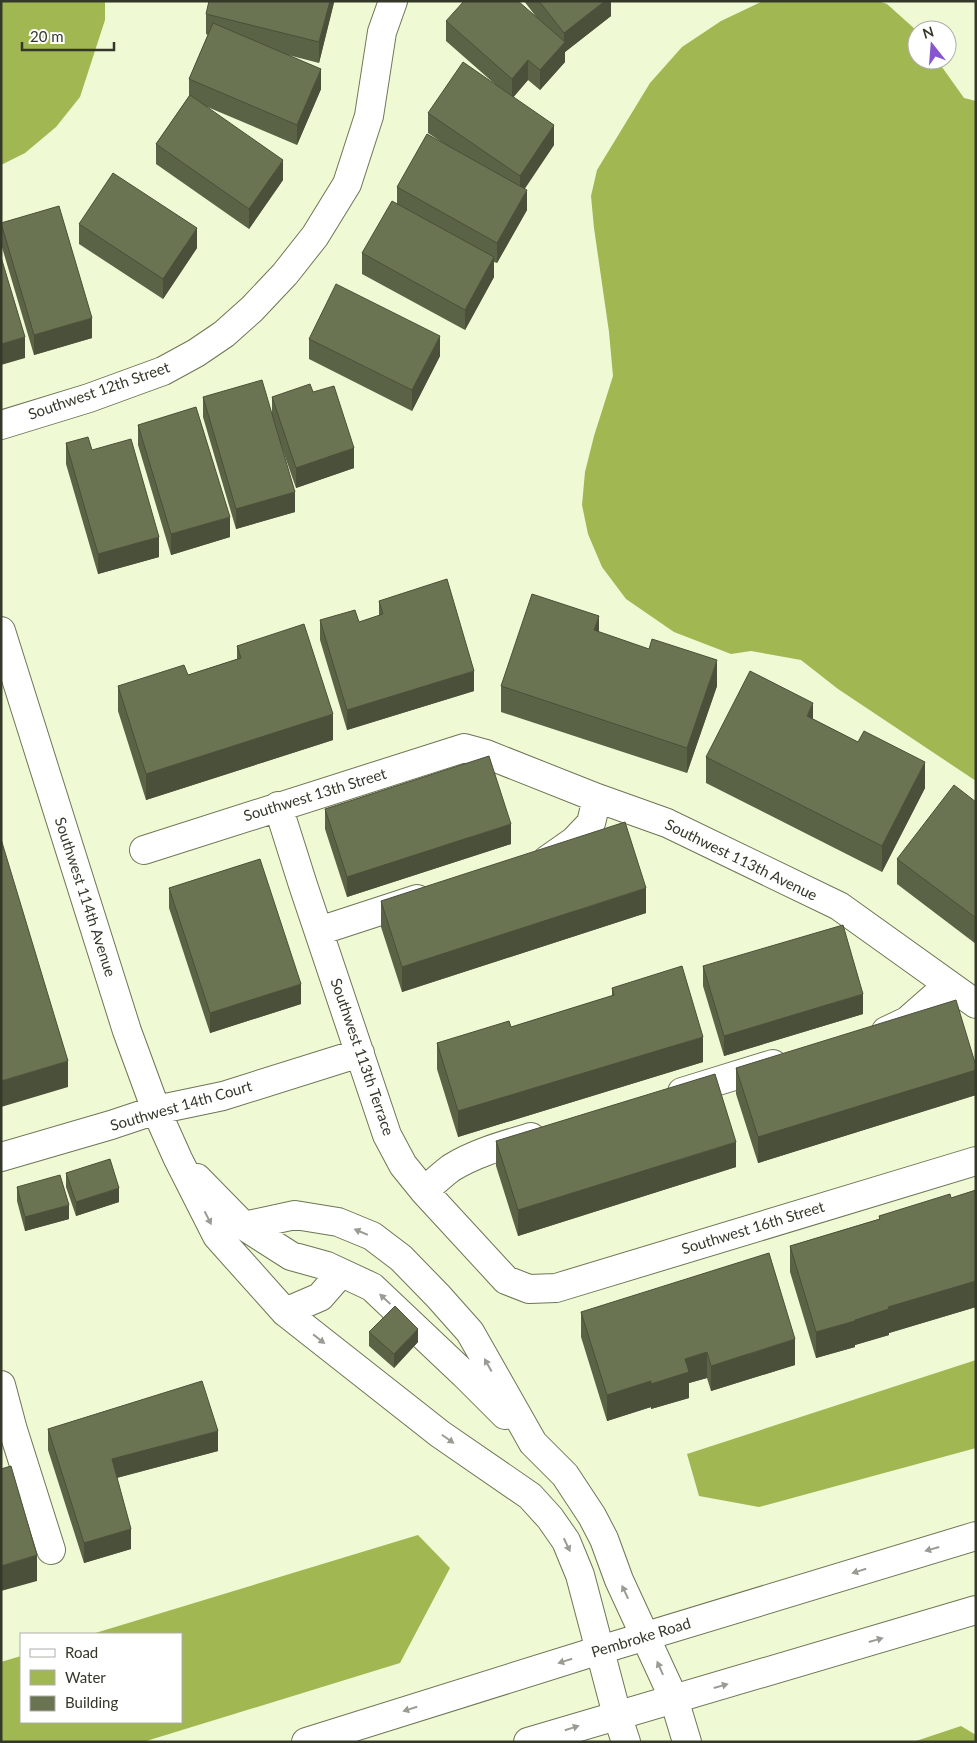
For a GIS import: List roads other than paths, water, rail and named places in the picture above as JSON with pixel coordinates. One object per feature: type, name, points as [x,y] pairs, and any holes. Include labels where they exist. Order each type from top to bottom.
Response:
[{"type":"street","name":"Southwest 12th Street","points":[[1,425],[89,398],[163,372],[224,334],[252,310],[285,274],[315,236],[347,184],[369,116],[382,32],[393,1]]},
{"type":"street","name":"Southwest 114th Avenue","points":[[1,631],[127,1031],[156,1110],[178,1159],[217,1236],[285,1312],[440,1434],[530,1496],[550,1518],[566,1541],[580,1575],[626,1742]]},
{"type":"street","name":"Southwest 13th Street","points":[[144,850],[464,748],[486,754]]},
{"type":"street","name":"Southwest 113th Avenue","points":[[486,754],[596,798],[668,823],[839,906],[976,1004]]},
{"type":"street","points":[[522,867],[550,859],[574,842],[591,823],[596,798]]},
{"type":"street","name":"Southwest 113th Terrace","points":[[278,806],[387,1135],[403,1165],[506,1280],[529,1289]]},
{"type":"street","points":[[319,931],[440,892]]},
{"type":"street","points":[[859,1039],[888,1030],[907,1021],[948,984]]},
{"type":"street","name":"Southwest 14th Court","points":[[1,1157],[156,1110],[222,1096],[360,1053]]},
{"type":"street","points":[[661,1098],[793,1058]]},
{"type":"street","points":[[424,1190],[451,1168],[474,1157],[501,1146],[557,1129]]},
{"type":"street","points":[[178,1159],[244,1226],[291,1256],[327,1266],[372,1287],[464,1374],[565,1475],[592,1516],[604,1539],[620,1580],[674,1699],[687,1742]]},
{"type":"street","name":"Southwest 16th Street","points":[[529,1289],[556,1288],[976,1161]]},
{"type":"street","points":[[244,1226],[295,1215],[338,1222],[372,1236],[401,1258],[470,1332],[533,1443]]},
{"type":"street","points":[[285,1312],[320,1297],[341,1273]]},
{"type":"street","points":[[1,1385],[7,1432],[51,1550]]},
{"type":"street","name":"Pembroke Road","points":[[306,1742],[645,1636],[976,1536]]},
{"type":"street","points":[[528,1742],[617,1714],[976,1610]]},
{"type":"water","points":[[1,1],[105,1],[105,20],[80,97],[56,127],[25,153],[1,165]]},
{"type":"water","points":[[763,1],[878,1],[887,4],[907,22],[907,70],[944,70],[964,98],[976,101],[976,781],[838,689],[801,660],[751,651],[731,654],[674,632],[626,599],[602,567],[588,534],[582,505],[585,472],[613,376],[591,196],[597,170],[650,83],[682,47],[721,21]]},
{"type":"water","points":[[976,1360],[976,1448],[759,1507],[699,1496],[687,1454]]},
{"type":"water","points":[[418,1535],[450,1568],[400,1663],[143,1742],[1,1742],[1,1662],[20,1656],[20,1723],[182,1723],[182,1633],[95,1633]]},
{"type":"water","points":[[961,1726],[976,1735],[976,1742],[913,1742]]}]
